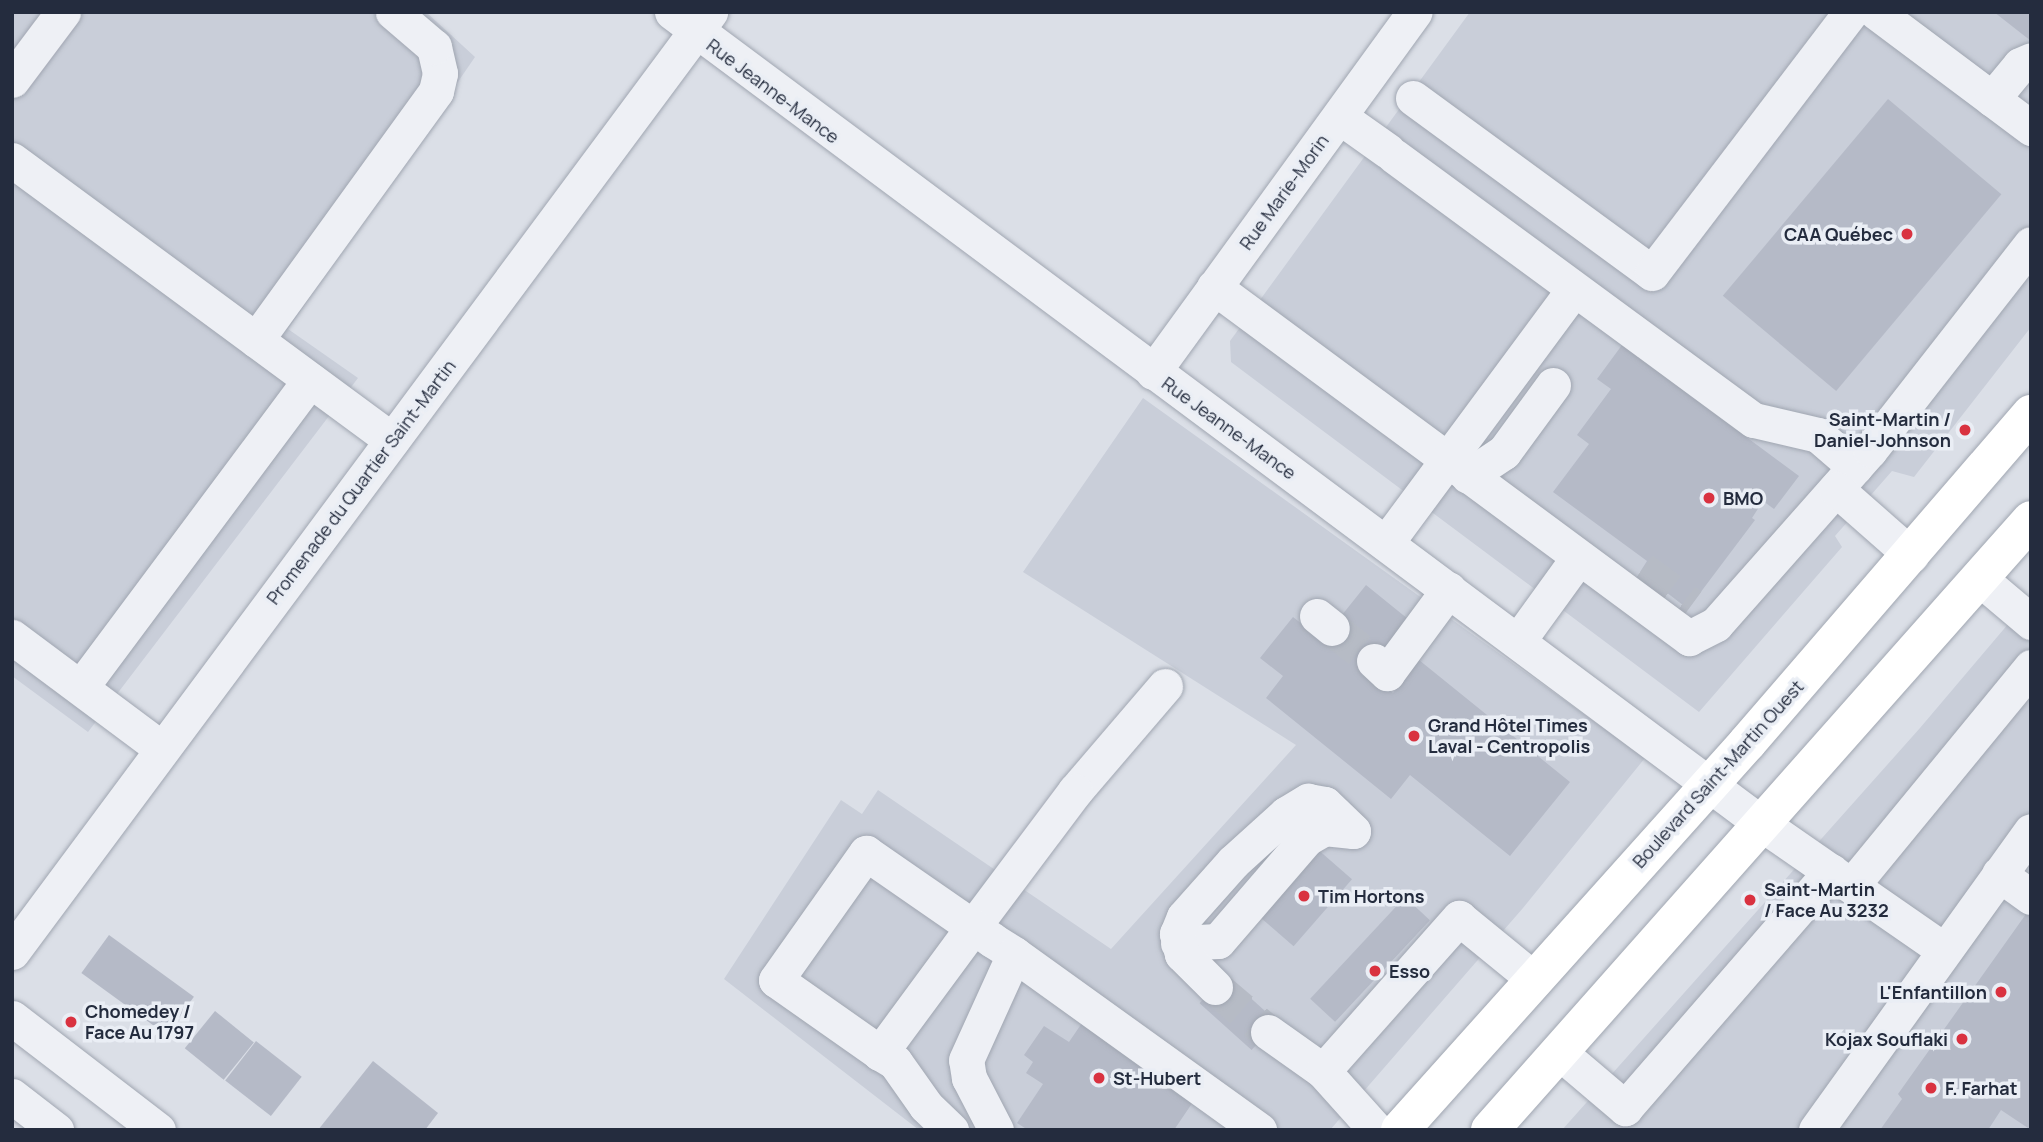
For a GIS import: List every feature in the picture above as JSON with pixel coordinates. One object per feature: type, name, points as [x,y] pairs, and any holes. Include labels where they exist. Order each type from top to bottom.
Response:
[{"type":"main road","name":"Boulevard Saint-Martin Ouest","points":[[1400,1130],[1710,784],[2031,414]]},
{"type":"main road","points":[[1490,1130],[2031,520]]},
{"type":"street","points":[[12,80],[63,12]]},
{"type":"street","points":[[256,340],[436,91],[440,74],[434,47],[393,12]]},
{"type":"street","name":"Rue Marie-Morin","points":[[1153,372],[1415,12]]},
{"type":"street","points":[[1413,98],[1651,273],[1851,12]]},
{"type":"street","points":[[1876,12],[2031,128]]},
{"type":"street","name":"Rue Jeanne-Mance","points":[[693,19],[1153,372],[1518,640],[1762,824],[1944,950]]},
{"type":"street","name":"Promenade du Quartier Saint-Martin","points":[[12,952],[392,440],[693,19]]},
{"type":"street","points":[[1992,99],[2020,65],[2031,60]]},
{"type":"street","points":[[1340,117],[1754,421],[1818,435],[1845,478],[1911,555]]},
{"type":"street","points":[[12,160],[392,440]]},
{"type":"street","points":[[1214,288],[1684,637],[1696,637],[1703,614],[1845,478],[2031,244]]},
{"type":"street","points":[[1385,543],[1457,468],[1573,290]]},
{"type":"street","points":[[80,687],[310,380]]},
{"type":"street","points":[[1457,468],[1504,452],[1553,385]]},
{"type":"street","points":[[1518,640],[1578,558]]},
{"type":"street","points":[[1980,579],[2031,622]]},
{"type":"street","points":[[1374,661],[1387,673],[1448,589]]},
{"type":"street","points":[[12,637],[162,749]]},
{"type":"street","points":[[1559,1052],[1616,1119],[1841,878],[2031,667]]},
{"type":"street","points":[[880,1054],[1075,791],[1165,686]]},
{"type":"street","points":[[1178,943],[1213,944],[1227,934],[1307,838],[1325,828],[1353,831],[1325,804],[1315,800],[1298,805],[1233,862],[1184,918],[1178,943],[1187,959],[1214,987]]},
{"type":"street","points":[[1816,1130],[2031,831]]},
{"type":"street","points":[[951,1130],[926,1106],[895,1062],[776,980],[866,853],[1014,954],[1252,1127]]},
{"type":"street","points":[[1999,874],[2031,897]]},
{"type":"street","points":[[1323,1071],[1459,918],[1535,979]]},
{"type":"street","points":[[996,1130],[969,1078],[966,1060],[1014,954]]},
{"type":"street","points":[[12,1018],[158,1130]]},
{"type":"street","points":[[1268,1032],[1323,1071],[1376,1130]]},
{"type":"street","points":[[12,1096],[56,1130]]},
{"type":"shaded area","points":[[12,12],[426,12],[475,57],[288,329],[358,378],[88,732],[12,676]]},
{"type":"shaded area","points":[[1470,12],[2031,12],[2031,327],[1914,477],[1892,471],[1835,536],[1842,547],[1699,712],[1231,362],[1230,341]]},
{"type":"shaded area","points":[[1143,398],[1645,758],[1523,908],[1330,1130],[919,1130],[724,979],[841,800],[862,814],[878,790],[1111,949],[1296,745],[1023,572]]},
{"type":"shaded area","points":[[2031,597],[2031,1130],[1562,1130],[1920,728]]},
{"type":"building","points":[[1994,12],[2031,12],[2031,41]]},
{"type":"building","points":[[1888,99],[2001,194],[1836,391],[1723,296]]},
{"type":"building","points":[[1622,345],[1799,476],[1774,509],[1763,501],[1752,518],[1755,520],[1688,609],[1640,572],[1647,561],[1553,492],[1589,444],[1577,435],[1611,389],[1597,379]]},
{"type":"building","name":"Grand Hôtel Times Laval - Centropolis","points":[[1366,585],[1408,619],[1366,671],[1393,693],[1419,660],[1570,782],[1510,856],[1410,775],[1391,799],[1266,698],[1283,676],[1260,658],[1293,617],[1322,640]]},
{"type":"building","name":"Tim Hortons","points":[[1315,847],[1352,879],[1294,946],[1257,914]]},
{"type":"building","points":[[1405,897],[1430,920],[1335,1022],[1310,999]]},
{"type":"building","points":[[2031,907],[2031,1130],[2001,1110],[1988,1130],[1880,1130],[1902,1099],[1898,1094]]},
{"type":"building","points":[[109,935],[194,997],[166,1035],[81,973]]},
{"type":"building","points":[[1225,975],[1277,1022],[1252,1050],[1200,1003]]},
{"type":"building","points":[[215,1011],[254,1042],[224,1080],[185,1048]]},
{"type":"building","name":"St-Hubert","points":[[1082,1023],[1195,1099],[1174,1130],[1028,1130],[1017,1123],[1043,1084],[1026,1073],[1033,1062],[1024,1055],[1044,1026],[1069,1042]]},
{"type":"building","points":[[256,1041],[302,1077],[271,1116],[225,1080]]},
{"type":"building","points":[[373,1061],[438,1113],[425,1130],[318,1130]]},
{"type":"tunnel","points":[[1642,569],[1691,605]]},
{"type":"tunnel","points":[[1332,628],[1374,661]]},
{"type":"tunnel","points":[[1215,987],[1268,1032]]},
{"type":"place","name":"CAA Québec","points":[[1907,234]]},
{"type":"place","name":"Saint-Martin / Daniel-Johnson","points":[[1965,430]]},
{"type":"place","name":"BMO","points":[[1709,498]]},
{"type":"place","name":"Grand Hôtel Times Laval - Centropolis","points":[[1414,736]]},
{"type":"place","name":"Tim Hortons","points":[[1304,896]]},
{"type":"place","name":"Saint-Martin / Face Au 3232","points":[[1750,900]]},
{"type":"place","name":"Esso","points":[[1375,971]]},
{"type":"place","name":"L'Enfantillon","points":[[2001,992]]},
{"type":"place","name":"Chomedey / Face Au 1797","points":[[71,1022]]},
{"type":"place","name":"Kojax Souflaki","points":[[1962,1039]]},
{"type":"place","name":"St-Hubert","points":[[1099,1078]]},
{"type":"place","name":"F. Farhat","points":[[1931,1088]]}]
